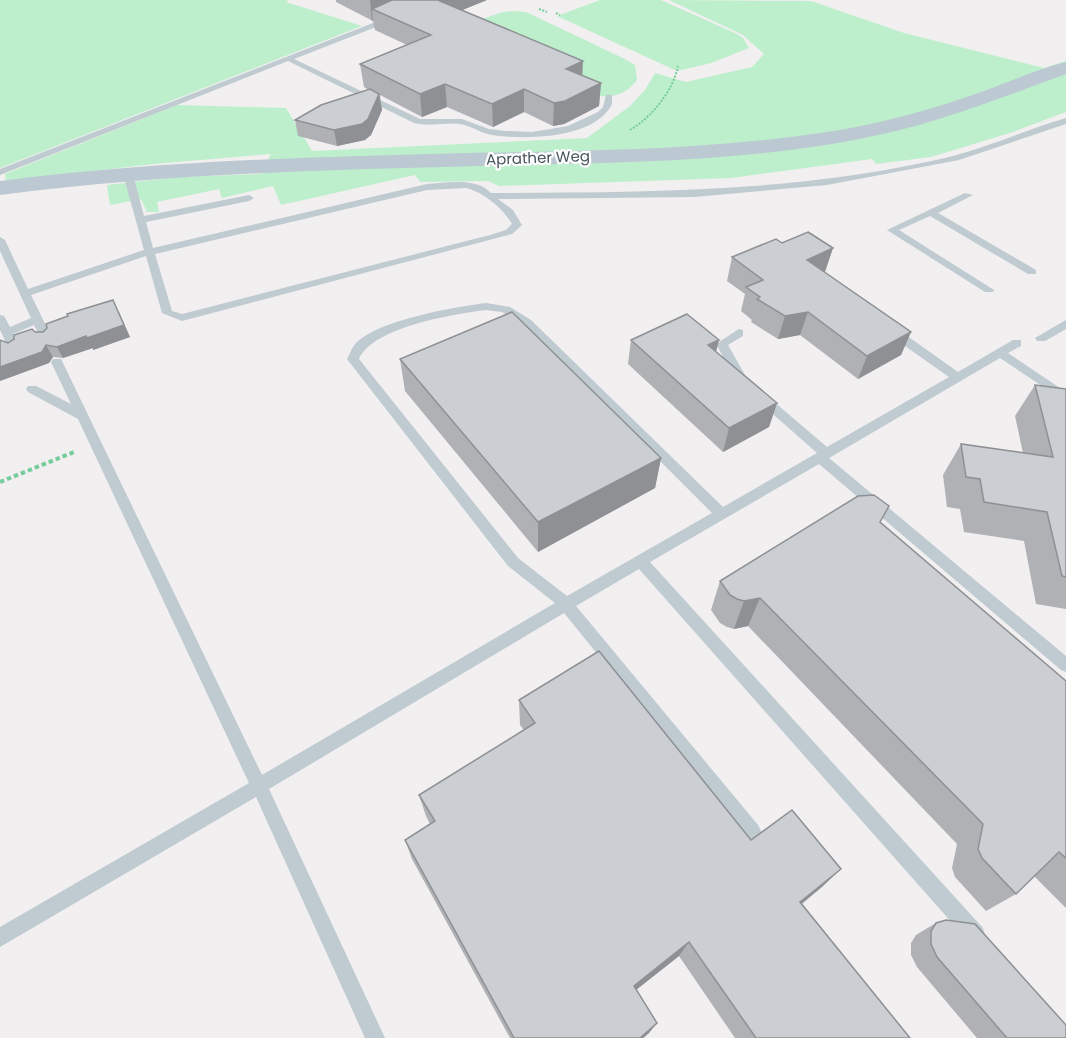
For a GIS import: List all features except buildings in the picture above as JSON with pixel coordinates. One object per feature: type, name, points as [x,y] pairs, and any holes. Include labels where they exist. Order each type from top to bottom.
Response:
[{"type":"street","name":"Aprather Weg","points":[[0,188],[128,174],[201,169],[593,156],[736,149],[786,144],[862,133],[925,116],[1066,68]]},
{"type":"lane","points":[[0,172],[405,13]]},
{"type":"lane","points":[[289,58],[417,121],[430,125],[462,122],[495,133],[540,134],[566,131],[602,113],[609,102],[609,97]]},
{"type":"lane","points":[[488,196],[694,194],[827,182],[956,158],[1066,121]]},
{"type":"lane","points":[[25,294],[149,252],[427,187],[465,185],[482,189],[510,212],[517,225],[510,232],[182,318],[167,313],[149,252],[140,220],[128,174]]},
{"type":"lane","points":[[968,195],[892,230],[989,290]]},
{"type":"lane","points":[[140,220],[249,198]]},
{"type":"lane","points":[[930,212],[1032,272]]},
{"type":"lane","points":[[0,240],[46,338]]},
{"type":"lane","points":[[722,514],[527,322],[512,311],[496,307],[477,308],[396,326],[381,332],[359,346],[353,359],[513,562],[566,604],[752,831]]},
{"type":"lane","points":[[0,318],[14,348]]},
{"type":"lane","points":[[7,332],[37,320]]},
{"type":"lane","points":[[884,326],[959,378]]},
{"type":"lane","points":[[1041,338],[1063,330]]},
{"type":"lane","points":[[739,333],[722,344],[740,379],[823,456],[1066,665]]},
{"type":"lane","points":[[0,938],[566,604],[1017,343]]},
{"type":"lane","points":[[1000,353],[1066,398]]},
{"type":"lane","points":[[57,362],[259,786],[375,1038]]},
{"type":"lane","points":[[32,388],[83,416]]},
{"type":"lane","points":[[640,561],[987,947]]},
{"type":"path","points":[[539,9],[547,12]]},
{"type":"path","points":[[556,13],[560,15]]},
{"type":"path","points":[[627,132],[644,122],[675,82],[678,66]]},
{"type":"path","points":[[0,482],[96,443]]},
{"type":"green space","points":[[0,0],[288,0],[286,2],[362,26],[0,168]]},
{"type":"green space","points":[[600,0],[661,0],[737,34],[743,38],[749,48],[711,63],[677,71],[557,16]]},
{"type":"green space","points":[[669,0],[811,1],[904,33],[1044,68],[1066,61],[1066,112],[1013,132],[931,157],[876,164],[872,159],[731,178],[499,186],[488,181],[420,182],[415,175],[281,205],[273,186],[222,198],[219,189],[157,202],[159,212],[147,212],[141,199],[110,205],[107,185],[178,177],[261,174],[271,154],[154,164],[6,181],[5,174],[177,105],[286,108],[312,151],[587,138],[630,106],[645,90],[655,73],[686,82],[752,67],[764,54],[743,35]]},
{"type":"green space","points":[[513,11],[526,12],[625,59],[635,65],[637,80],[629,89],[620,94],[599,96],[470,23]]}]
